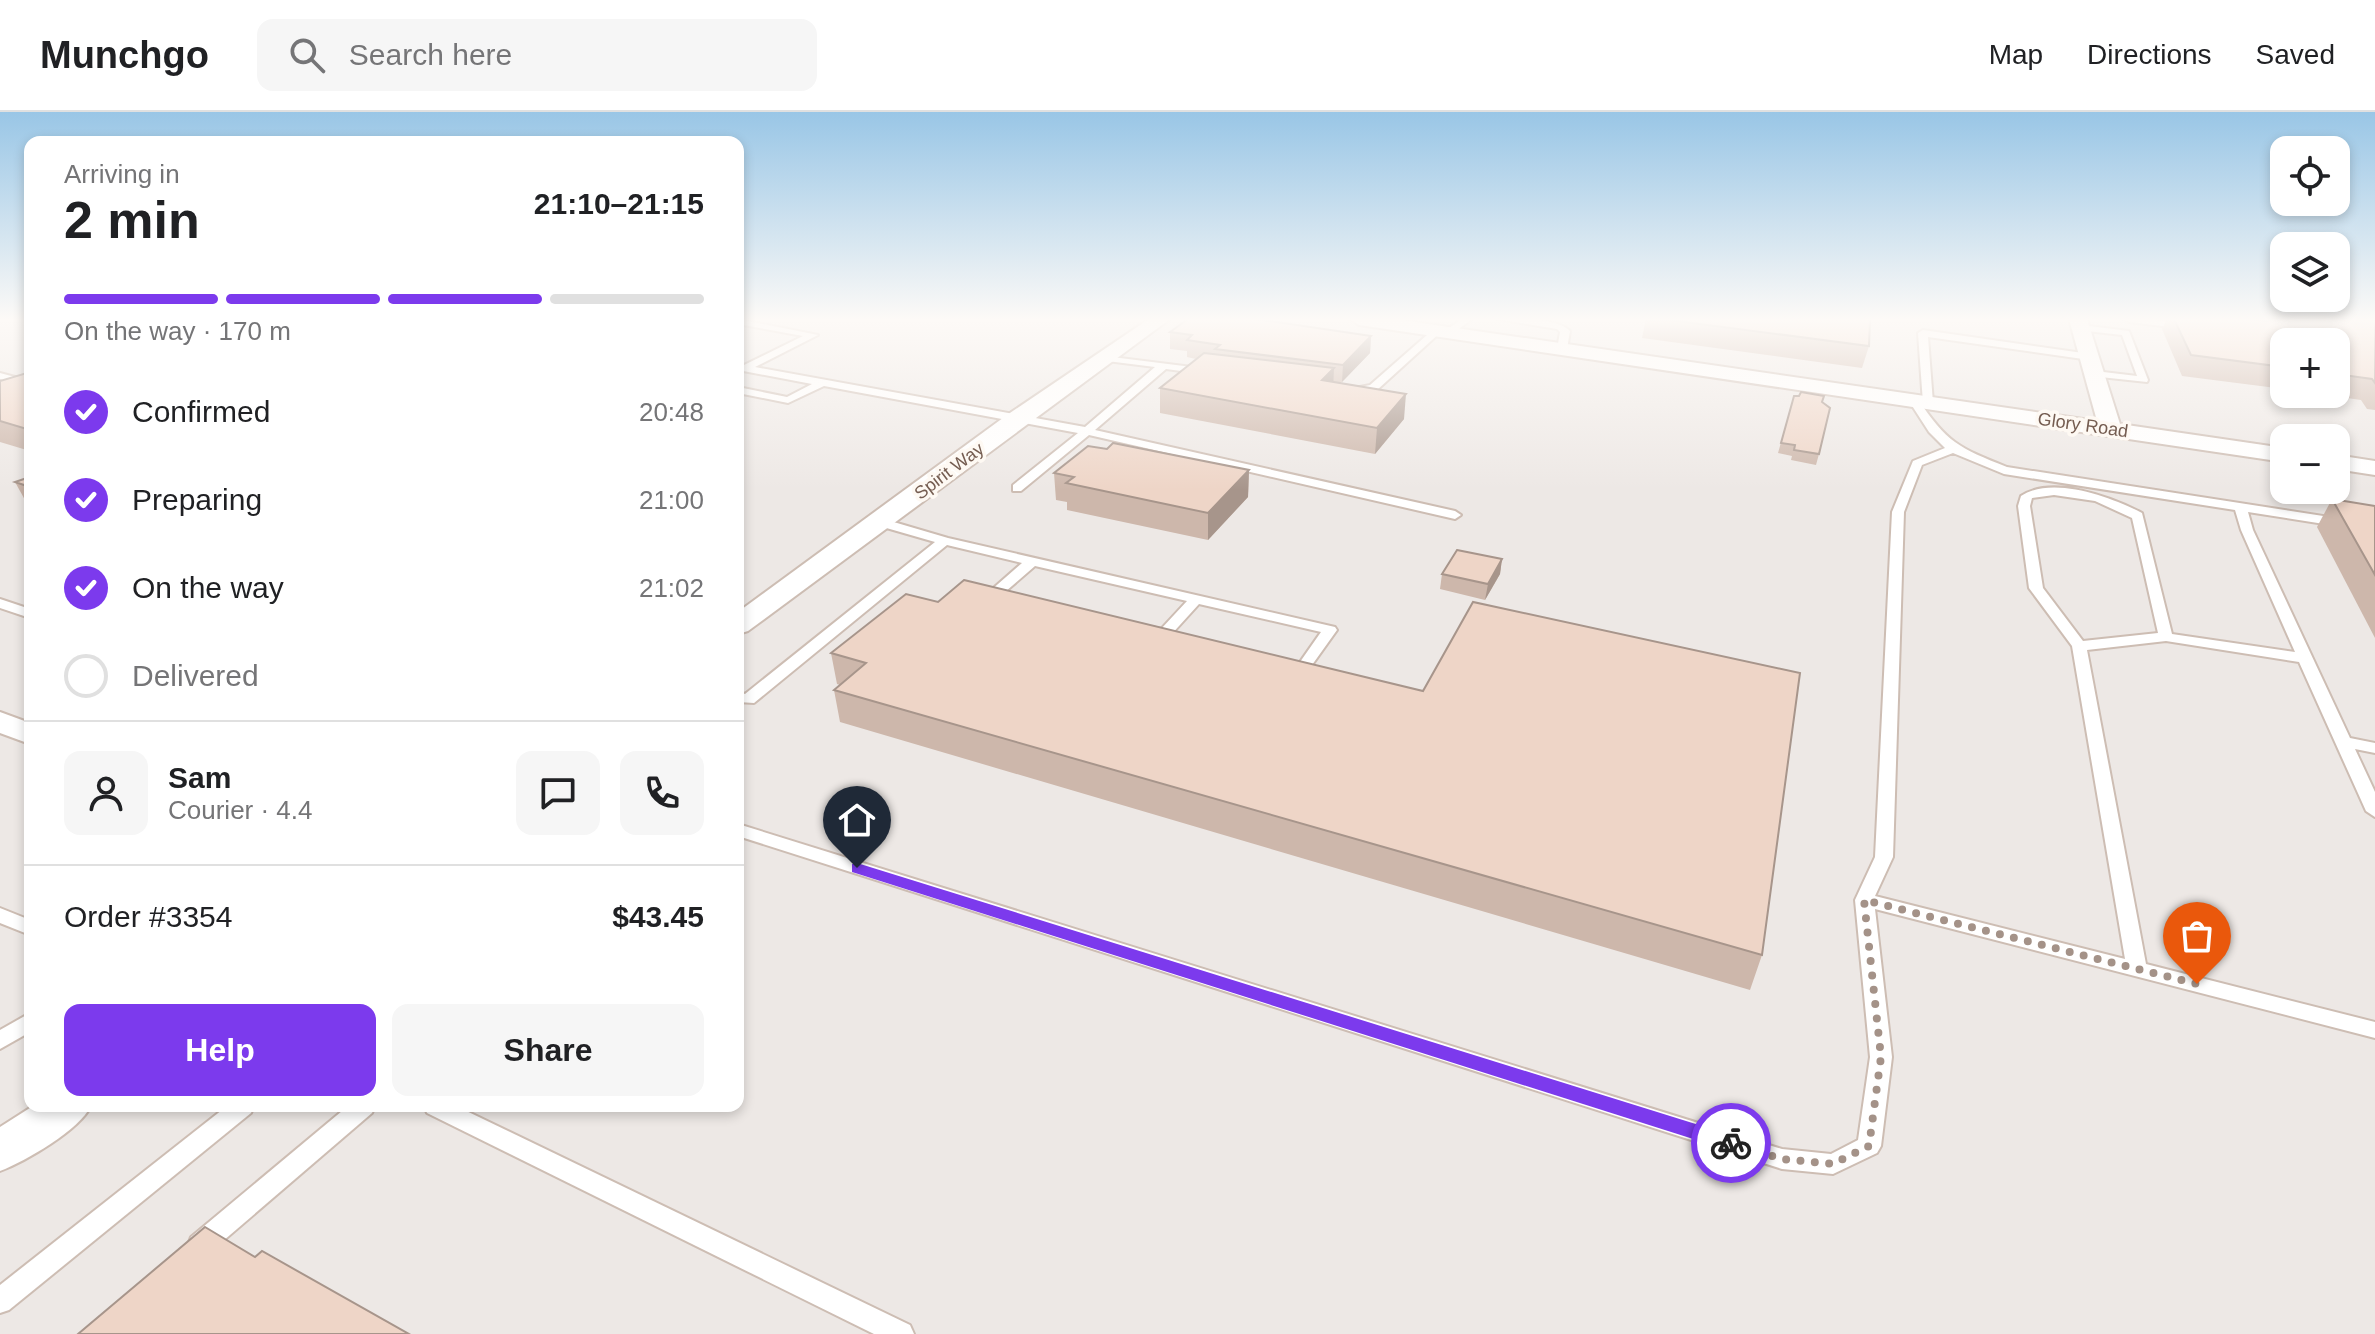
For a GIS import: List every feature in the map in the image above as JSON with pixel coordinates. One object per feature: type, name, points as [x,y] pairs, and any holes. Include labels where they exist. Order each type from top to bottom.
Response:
[{"type":"street","name":"Spirit Way","points":[[744,621],[1015,420],[1080,376]]},
{"type":"street","name":"Glory Road","points":[[1771,376],[1921,402],[2270,453]]},
{"type":"street","points":[[2095,376],[2111,430]]},
{"type":"street","points":[[2350,464],[2375,468]]},
{"type":"street","points":[[0,722],[24,732]]},
{"type":"street","points":[[0,1151],[60,1112]]},
{"type":"lane","points":[[0,376],[24,382]]},
{"type":"lane","points":[[787,376],[1087,431],[1455,515]]},
{"type":"lane","points":[[1017,488],[1151,376]]},
{"type":"lane","points":[[1348,391],[1373,388],[1388,376]]},
{"type":"lane","points":[[1922,376],[1921,402],[1934,435],[1952,449],[2004,470],[2375,528]]},
{"type":"lane","points":[[744,391],[788,400],[821,383]]},
{"type":"lane","points":[[0,390],[24,384]]},
{"type":"lane","points":[[744,832],[1782,1159],[1833,1164],[1869,1146],[1881,1057],[1864,900],[1884,857],[1898,512],[1917,463],[1952,449]]},
{"type":"lane","points":[[2137,969],[2079,646],[2036,588],[2024,506],[2027,496],[2039,491],[2092,497],[2138,516],[2166,637]]},
{"type":"lane","points":[[2241,508],[2247,530],[2375,811]]},
{"type":"lane","points":[[880,522],[945,541],[1330,630],[1307,662]]},
{"type":"lane","points":[[744,699],[748,700],[945,541]]},
{"type":"lane","points":[[1026,601],[995,594],[1032,561]]},
{"type":"lane","points":[[1133,627],[1164,634],[1197,598]]},
{"type":"lane","points":[[0,603],[24,612]]},
{"type":"lane","points":[[2079,646],[2166,637],[2305,658]]},
{"type":"lane","points":[[2343,742],[2375,748]]},
{"type":"lane","points":[[1864,900],[2375,1030]]},
{"type":"lane","points":[[0,915],[24,925]]},
{"type":"lane","points":[[0,1041],[24,1025]]},
{"type":"lane","points":[[0,1301],[236,1112]]},
{"type":"lane","points":[[177,1265],[357,1112]]},
{"type":"lane","points":[[447,1112],[901,1334]]},
{"type":"shaded area","points":[[0,376],[24,376],[24,1112],[744,1112],[744,376],[2270,376],[2270,408],[2350,408],[2350,376],[2375,376],[2375,1334],[0,1334]]},
{"type":"building","points":[[24,376],[24,428],[0,421],[0,381]]},
{"type":"building","points":[[1175,376],[1326,376],[1322,380],[1406,394],[1377,428],[1160,388]]},
{"type":"building","points":[[2351,376],[2375,376],[2375,383],[2372,379]]},
{"type":"building","points":[[1801,392],[1824,396],[1822,402],[1830,408],[1819,454],[1794,450],[1795,445],[1781,443],[1794,396],[1799,396]]},
{"type":"building","points":[[1113,443],[1249,470],[1208,513],[1066,483],[1074,477],[1054,473],[1088,446],[1107,449]]},
{"type":"building","points":[[2350,502],[2375,506],[2375,575],[2335,504]]},
{"type":"building","points":[[1457,550],[1502,559],[1488,584],[1442,574]]},
{"type":"building","points":[[964,580],[1423,691],[1473,602],[1800,673],[1762,955],[834,690],[866,663],[831,653],[906,594],[938,602]]},
{"type":"building","points":[[205,1227],[255,1257],[262,1251],[409,1334],[78,1334]]},
{"type":"way so far","points":[[1731,1143],[1782,1159],[1833,1164],[1869,1146],[1881,1057],[1864,900],[2197,984]]},
{"type":"route","points":[[857,868],[1731,1143]]}]
